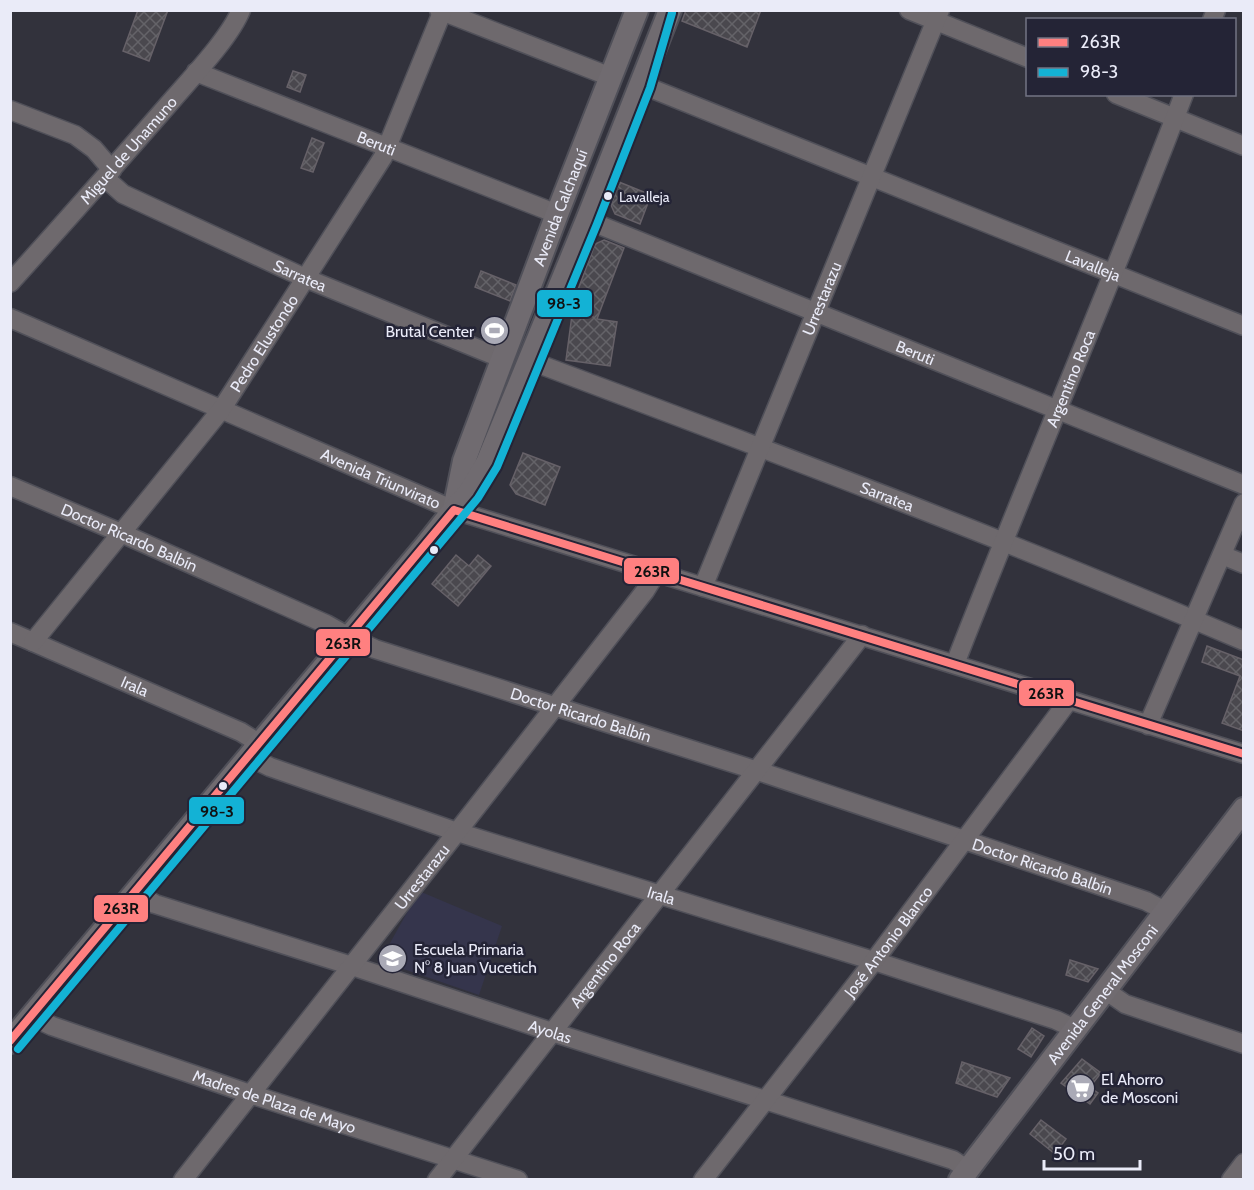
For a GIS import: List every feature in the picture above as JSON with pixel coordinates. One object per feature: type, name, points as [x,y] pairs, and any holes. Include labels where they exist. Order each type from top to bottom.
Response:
[{"type":"main road","name":"Avenida Calchaquí","points":[[454,510],[464,461],[637,10]]},
{"type":"main road","name":"Avenida Calchaquí","points":[[12,1037],[478,481],[587,220],[670,10]]},
{"type":"main road","name":"Avenida General Mosconi","points":[[964,1174],[1244,809]]},
{"type":"street","points":[[909,10],[938,16],[1026,57]]},
{"type":"street","points":[[442,11],[611,77]]},
{"type":"street","name":"Pedro Elustondo","points":[[33,642],[221,411],[387,148],[442,11]]},
{"type":"street","name":"Miguel de Unamuno","points":[[10,284],[109,174],[196,72],[234,13]]},
{"type":"street","name":"Urrestarazu","points":[[703,586],[938,16]]},
{"type":"street","name":"Beruti","points":[[196,72],[557,214]]},
{"type":"street","name":"Lavalleja","points":[[640,84],[1244,326]]},
{"type":"street","points":[[1121,96],[1244,146]]},
{"type":"street","name":"Argentino Roca","points":[[955,664],[1002,542],[1059,410],[1183,96]]},
{"type":"street","name":"Sarratea","points":[[10,110],[75,135],[94,149],[123,194],[305,278],[503,359]]},
{"type":"street","name":"Beruti","points":[[587,220],[1244,485]]},
{"type":"street","name":"Avenida Triunvirato","points":[[10,318],[454,510],[1244,754]]},
{"type":"street","name":"Sarratea","points":[[528,360],[761,447],[1244,641]]},
{"type":"street","name":"Doctor Ricardo Balbín","points":[[10,486],[121,532],[326,624],[375,649],[555,705],[965,839],[1146,901],[1165,911]]},
{"type":"street","points":[[1148,725],[1244,503]]},
{"type":"street","points":[[1222,555],[1244,564]]},
{"type":"street","name":"Urrestarazu","points":[[183,1179],[458,832],[645,591],[656,573]]},
{"type":"street","name":"Irala","points":[[10,632],[241,732],[270,767],[458,832],[873,961],[1056,1020],[1075,1029]]},
{"type":"street","name":"Argentino Roca","points":[[437,1179],[862,635]]},
{"type":"street","name":"José Antonio Blanco","points":[[703,1179],[873,961],[1069,700]]},
{"type":"street","name":"Ayolas","points":[[135,893],[155,904],[954,1160],[964,1174]]},
{"type":"street","points":[[1105,990],[1125,1004],[1244,1044]]},
{"type":"street","name":"Madres de Plaza de Mayo","points":[[31,1016],[52,1026],[250,1094],[518,1179]]},
{"type":"street","points":[[1231,1179],[1244,1163]]},
{"type":"shaded area","points":[[419,891],[502,926],[479,995],[380,961]]},
{"type":"building","points":[[138,10],[168,10],[149,61],[123,51]]},
{"type":"building","points":[[686,10],[761,10],[747,47],[682,21]]},
{"type":"building","points":[[293,71],[306,75],[300,92],[287,87]]},
{"type":"building","points":[[312,138],[324,143],[313,172],[301,168]]},
{"type":"building","points":[[619,182],[651,195],[640,224],[615,214],[611,205]]},
{"type":"building","points":[[604,240],[624,248],[597,319],[617,322],[610,366],[566,360],[572,315],[569,314],[595,244]]},
{"type":"building","points":[[481,271],[516,285],[510,301],[475,287]]},
{"type":"building","points":[[523,453],[560,467],[545,505],[516,494],[510,485]]},
{"type":"building","points":[[456,555],[469,566],[478,555],[491,566],[458,606],[432,584]]},
{"type":"building","points":[[1207,646],[1244,660],[1244,731],[1222,723],[1240,676],[1202,662]]},
{"type":"building","points":[[1070,960],[1098,969],[1088,982],[1066,975]]},
{"type":"building","points":[[1032,1028],[1044,1036],[1031,1057],[1018,1049]]},
{"type":"building","points":[[1082,1059],[1101,1073],[1090,1087],[1098,1093],[1090,1104],[1061,1083]]},
{"type":"building","points":[[962,1062],[1010,1078],[997,1097],[956,1083]]},
{"type":"building","points":[[1041,1120],[1066,1139],[1055,1154],[1030,1134]]},
{"type":"transit line","name":"98-3","points":[[18,1049],[478,498],[497,467],[597,224],[650,88],[672,13]]},
{"type":"transit line","name":"263R","points":[[454,510],[1244,754]]},
{"type":"transit line","name":"263R","points":[[10,1041],[454,510]]},
{"type":"place","name":"Lavalleja","points":[[608,196]]},
{"type":"place","name":"Brutal Center","points":[[495,331]]},
{"type":"place","name":"Escuela Primaria N° 8 Juan Vucetich","points":[[393,958]]},
{"type":"place","name":"El Ahorro de Mosconi","points":[[1080,1088]]}]
